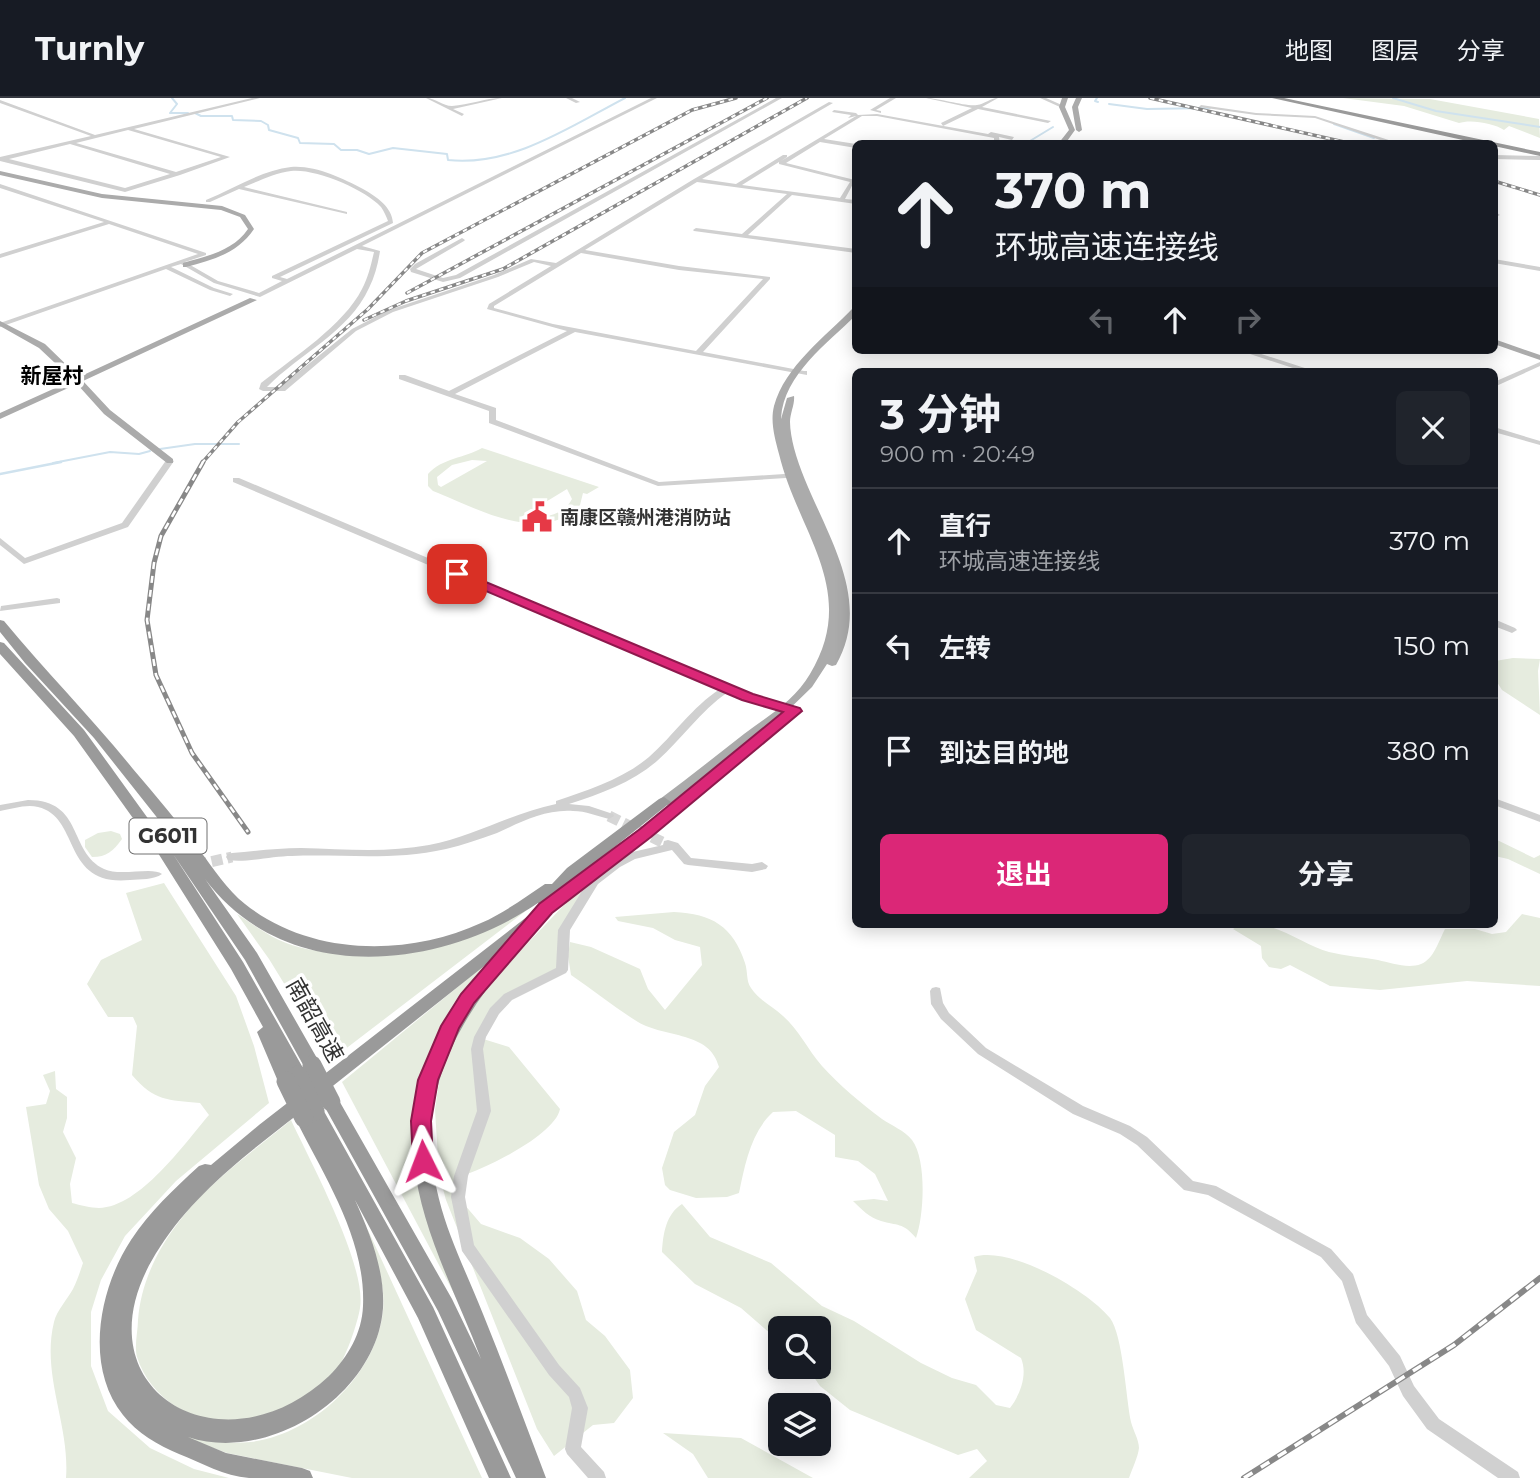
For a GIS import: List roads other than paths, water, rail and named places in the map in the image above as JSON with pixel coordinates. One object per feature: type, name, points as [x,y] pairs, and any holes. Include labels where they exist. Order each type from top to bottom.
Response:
[{"type":"highway","points":[[1273,99],[1463,140]]},
{"type":"highway","points":[[1273,99],[1462,140]]},
{"type":"highway","points":[[1498,147],[1540,157]]},
{"type":"highway","points":[[1498,148],[1540,157]]},
{"type":"highway","name":"南韶高速","points":[[1,617],[29,660],[94,729],[251,957],[299,1074],[426,1313],[500,1478]]},
{"type":"highway","name":"G6011","points":[[0,646],[79,733],[163,850],[237,966],[299,1074]]},
{"type":"highway","points":[[94,729],[238,907],[271,929],[323,947],[357,951],[405,950],[478,931],[503,918],[671,804]]},
{"type":"highway","points":[[299,1074],[317,1110],[370,1270],[373,1305],[367,1337],[351,1369],[315,1404],[274,1426],[237,1434],[212,1434],[182,1428],[157,1412],[137,1389],[124,1354],[124,1310],[132,1279],[153,1240],[213,1174],[264,1130],[496,950],[671,804]]},
{"type":"highway","points":[[302,1478],[225,1463],[162,1436],[130,1408],[112,1375],[110,1334],[117,1290],[136,1248],[160,1214],[229,1149],[534,909],[578,868]]},
{"type":"highway","points":[[536,1478],[429,1197],[421,1121],[428,1080],[450,1026],[468,998],[546,909]]},
{"type":"highway","name":"南韶高速","points":[[317,1110],[445,1305],[527,1478]]},
{"type":"main road","points":[[1064,140],[1072,130],[1062,106],[1065,98]]},
{"type":"main road","points":[[1073,140],[1079,130],[1075,107],[1079,98]]},
{"type":"main road","points":[[0,174],[99,197],[219,209],[239,217],[245,223],[247,230],[232,246],[185,264]]},
{"type":"main road","points":[[0,416],[253,300]]},
{"type":"main road","points":[[671,804],[790,709],[824,677],[845,627],[842,580],[794,475],[785,419],[787,404],[800,372],[852,314]]},
{"type":"main road","points":[[1,324],[42,346],[107,412],[170,461]]},
{"type":"main road","points":[[800,372],[852,324]]},
{"type":"main road","points":[[1498,342],[1540,358]]},
{"type":"main road","points":[[1498,348],[1540,364]]},
{"type":"street","points":[[2,159],[258,98]]},
{"type":"street","points":[[428,98],[462,115]]},
{"type":"street","points":[[449,108],[500,98]]},
{"type":"street","points":[[568,98],[578,102]]},
{"type":"street","points":[[185,264],[216,282],[260,295],[655,98]]},
{"type":"street","points":[[462,240],[417,265],[414,272],[443,279],[458,277],[780,98]]},
{"type":"street","points":[[894,98],[872,110],[1012,138]]},
{"type":"street","points":[[928,98],[1048,121]]},
{"type":"street","points":[[943,124],[996,98]]},
{"type":"street","points":[[1042,98],[1062,106]]},
{"type":"street","points":[[0,101],[94,135]]},
{"type":"street","points":[[800,372],[574,330],[490,309],[491,305],[696,180],[831,103]]},
{"type":"street","points":[[1201,106],[1256,114],[1315,117],[1387,140]]},
{"type":"street","points":[[736,186],[856,114],[834,111]]},
{"type":"street","points":[[852,179],[781,163],[860,115],[868,114],[996,137],[996,140]]},
{"type":"street","points":[[2,159],[125,190],[227,157],[127,128]]},
{"type":"street","points":[[818,140],[852,145]]},
{"type":"street","points":[[69,141],[179,174]]},
{"type":"street","points":[[1498,157],[1540,157]]},
{"type":"street","points":[[208,201],[287,169],[299,169],[356,188],[381,204],[388,212],[391,222],[274,277],[288,281]]},
{"type":"street","points":[[696,180],[852,202]]},
{"type":"street","points":[[841,201],[852,182]]},
{"type":"street","points":[[0,186],[204,254],[166,267],[212,289],[253,300]]},
{"type":"street","points":[[241,188],[345,213]]},
{"type":"street","points":[[744,236],[790,194]]},
{"type":"street","points":[[0,256],[108,222]]},
{"type":"street","points":[[696,230],[852,250]]},
{"type":"street","points":[[356,247],[377,251],[361,298],[347,314],[264,385],[263,389],[282,389],[354,330],[391,310],[496,276],[533,260],[557,265]]},
{"type":"street","points":[[580,251],[643,263],[768,278],[699,352]]},
{"type":"street","points":[[1498,262],[1540,269]]},
{"type":"street","points":[[1,324],[164,268]]},
{"type":"street","points":[[449,394],[574,330]]},
{"type":"street","points":[[1255,354],[1300,368]]},
{"type":"street","points":[[1498,383],[1540,364]]},
{"type":"street","points":[[402,377],[493,410],[492,421],[658,484],[794,475]]},
{"type":"street","points":[[1498,430],[1540,443]]},
{"type":"street","points":[[0,541],[24,561],[125,526],[170,461]]},
{"type":"street","points":[[236,480],[748,697],[790,709]]},
{"type":"street","points":[[1,617],[57,601]]},
{"type":"street","points":[[1498,624],[1511,630]]},
{"type":"street","points":[[232,857],[300,852],[360,856],[407,853],[471,838],[594,791],[639,770],[676,736],[699,709],[727,688]]},
{"type":"street","points":[[1498,803],[1540,819]]},
{"type":"street","points":[[0,808],[44,805],[63,817],[84,861],[103,874],[127,878],[156,874]]},
{"type":"street","points":[[534,812],[570,806],[584,807],[609,816]]},
{"type":"street","points":[[598,1478],[573,1449],[580,1408],[575,1393],[554,1370],[467,1247],[458,1197],[461,1176],[484,1111],[477,1049],[488,1022],[508,997],[560,972],[565,930],[585,893],[604,872],[632,856],[668,844],[688,860],[752,868],[762,866]]},
{"type":"street","points":[[936,991],[937,1004],[945,1016],[982,1051],[1078,1110],[1134,1136],[1189,1186],[1211,1190],[1326,1253],[1348,1278],[1362,1318],[1395,1361],[1408,1391],[1433,1424],[1513,1478]]},
{"type":"waterway","points":[[172,98],[177,104],[170,113],[188,113]]},
{"type":"waterway","points":[[195,113],[201,116],[232,116],[233,120],[261,121],[268,125],[269,130],[298,138],[300,143],[334,144],[341,150],[357,150],[369,154],[393,148],[447,154],[448,160],[472,160],[518,151],[562,132],[625,98]]},
{"type":"waterway","points":[[1097,98],[1095,101],[1098,102]]},
{"type":"waterway","points":[[1393,98],[1436,111],[1540,127]]},
{"type":"waterway","points":[[1109,104],[1147,109],[1210,108]]},
{"type":"waterway","points":[[1334,124],[1374,138]]},
{"type":"waterway","points":[[1032,140],[1053,127]]},
{"type":"waterway","points":[[160,449],[195,444],[239,444]]},
{"type":"waterway","points":[[53,463],[110,452],[139,454],[150,451]]},
{"type":"waterway","points":[[0,474],[61,462]]},
{"type":"tunnel","points":[[609,816],[662,842]]},
{"type":"tunnel","points":[[196,865],[232,857]]},
{"type":"railway","points":[[202,463],[238,422],[368,309],[422,253],[692,110],[736,98]]},
{"type":"railway","points":[[407,293],[767,98]]},
{"type":"railway","points":[[364,320],[406,301],[503,269],[807,98]]},
{"type":"railway","points":[[1150,98],[1335,140]]},
{"type":"railway","points":[[1498,182],[1540,195]]},
{"type":"railway","points":[[203,462],[161,536],[154,563],[147,620],[156,675],[192,753],[248,832]]},
{"type":"railway","points":[[1244,1478],[1454,1345],[1540,1278]]},
{"type":"place","name":"南康区赣州港消防站","points":[[537,517]]},
{"type":"district","name":"新屋村","points":[[52,376]]}]
